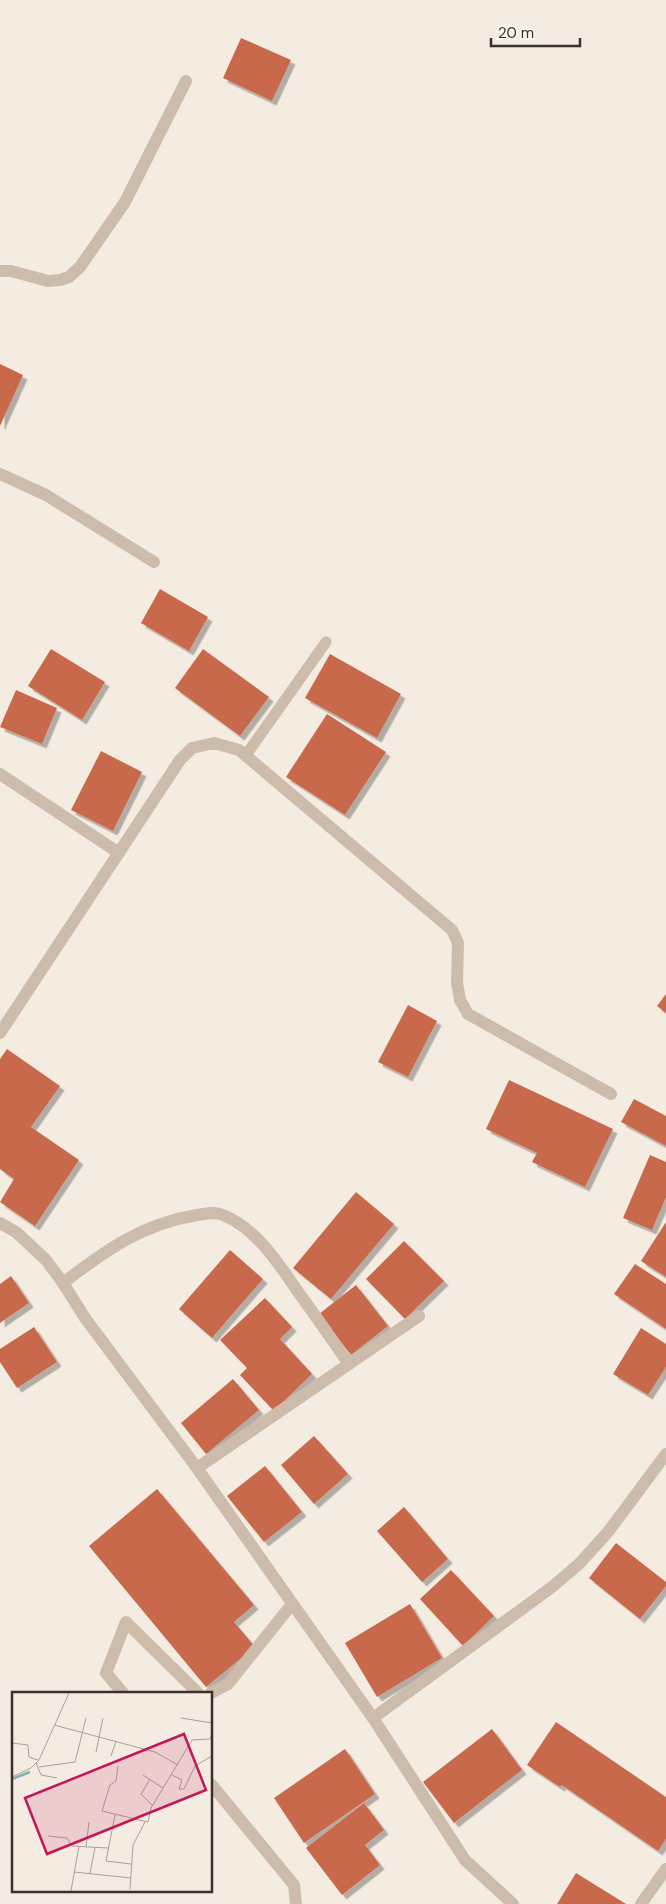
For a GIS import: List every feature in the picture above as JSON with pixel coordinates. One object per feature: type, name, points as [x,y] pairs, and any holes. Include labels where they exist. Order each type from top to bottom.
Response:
[{"type":"street","points":[[0,271],[11,271],[48,281],[69,277],[80,267],[125,202],[186,81]]},
{"type":"street","points":[[0,474],[46,495],[154,562]]},
{"type":"street","points":[[0,1033],[180,760],[192,748],[214,742],[240,750],[452,930],[458,943],[456,976],[460,1000],[468,1014],[611,1094]]},
{"type":"street","points":[[0,774],[119,853]]},
{"type":"street","points":[[63,1283],[98,1256],[137,1232],[182,1218],[209,1213],[222,1214],[242,1226],[268,1250],[349,1364]]},
{"type":"street","points":[[0,1224],[16,1232],[46,1260],[85,1318],[197,1468],[373,1718],[465,1860],[513,1904]]},
{"type":"street","points":[[197,1468],[419,1316]]},
{"type":"street","points":[[373,1718],[552,1588],[579,1564],[608,1532],[666,1454]]},
{"type":"street","points":[[212,1692],[228,1684],[292,1604]]},
{"type":"street","points":[[122,1692],[106,1673],[126,1622],[197,1692]]},
{"type":"street","points":[[212,1785],[294,1885],[296,1904]]},
{"type":"street","points":[[641,1904],[666,1869]]},
{"type":"lane","points":[[246,755],[326,642]]},
{"type":"building","points":[[241,38],[291,60],[272,101],[223,78]]},
{"type":"building","points":[[0,364],[23,375],[0,426]]},
{"type":"building","points":[[160,589],[208,617],[189,651],[141,623]]},
{"type":"building","points":[[51,649],[105,682],[82,720],[28,686]]},
{"type":"building","points":[[203,649],[269,697],[240,736],[175,688]]},
{"type":"building","points":[[330,654],[401,694],[377,738],[305,698]]},
{"type":"building","points":[[16,690],[57,708],[42,744],[0,727]]},
{"type":"building","points":[[327,714],[386,752],[345,815],[286,777]]},
{"type":"building","points":[[101,751],[142,772],[113,831],[71,810]]},
{"type":"building","points":[[666,994],[666,1013],[657,1006]]},
{"type":"building","points":[[408,1005],[437,1021],[408,1077],[378,1062]]},
{"type":"building","points":[[7,1049],[60,1086],[31,1127],[79,1160],[35,1226],[0,1202],[14,1179],[0,1169],[0,1059]]},
{"type":"building","points":[[509,1080],[613,1129],[585,1187],[532,1162],[537,1153],[486,1129]]},
{"type":"building","points":[[634,1099],[666,1116],[666,1146],[621,1122]]},
{"type":"building","points":[[650,1155],[666,1162],[666,1197],[652,1230],[623,1218]]},
{"type":"building","points":[[356,1192],[394,1224],[331,1299],[293,1268]]},
{"type":"building","points":[[666,1222],[666,1277],[641,1261]]},
{"type":"building","points":[[404,1241],[444,1281],[405,1319],[366,1279]]},
{"type":"building","points":[[230,1250],[263,1279],[212,1338],[179,1309]]},
{"type":"building","points":[[635,1264],[666,1284],[666,1329],[614,1294]]},
{"type":"building","points":[[11,1276],[29,1303],[0,1323],[0,1284]]},
{"type":"building","points":[[356,1285],[388,1326],[351,1355],[319,1314]]},
{"type":"building","points":[[265,1298],[292,1327],[280,1339],[312,1374],[274,1411],[240,1375],[247,1368],[220,1340]]},
{"type":"building","points":[[34,1327],[57,1362],[17,1388],[0,1362],[0,1349]]},
{"type":"building","points":[[641,1328],[666,1344],[666,1367],[648,1395],[613,1374]]},
{"type":"building","points":[[233,1379],[259,1410],[206,1454],[181,1423]]},
{"type":"building","points":[[314,1436],[348,1474],[314,1504],[281,1465]]},
{"type":"building","points":[[265,1466],[302,1512],[264,1542],[227,1496]]},
{"type":"building","points":[[157,1489],[254,1605],[234,1622],[255,1647],[206,1687],[89,1546]]},
{"type":"building","points":[[404,1507],[448,1559],[422,1582],[377,1531]]},
{"type":"building","points":[[616,1543],[666,1582],[666,1586],[640,1619],[589,1578]]},
{"type":"building","points":[[451,1570],[494,1616],[463,1646],[420,1599]]},
{"type":"building","points":[[410,1604],[442,1658],[377,1697],[345,1643]]},
{"type":"building","points":[[556,1722],[666,1797],[666,1839],[658,1851],[562,1785],[560,1787],[527,1765]]},
{"type":"building","points":[[492,1729],[522,1770],[454,1823],[423,1782]]},
{"type":"building","points":[[345,1749],[375,1794],[304,1843],[274,1798]]},
{"type":"building","points":[[364,1803],[384,1830],[365,1845],[380,1865],[342,1895],[306,1848]]},
{"type":"building","points":[[576,1873],[626,1904],[557,1904]]}]
